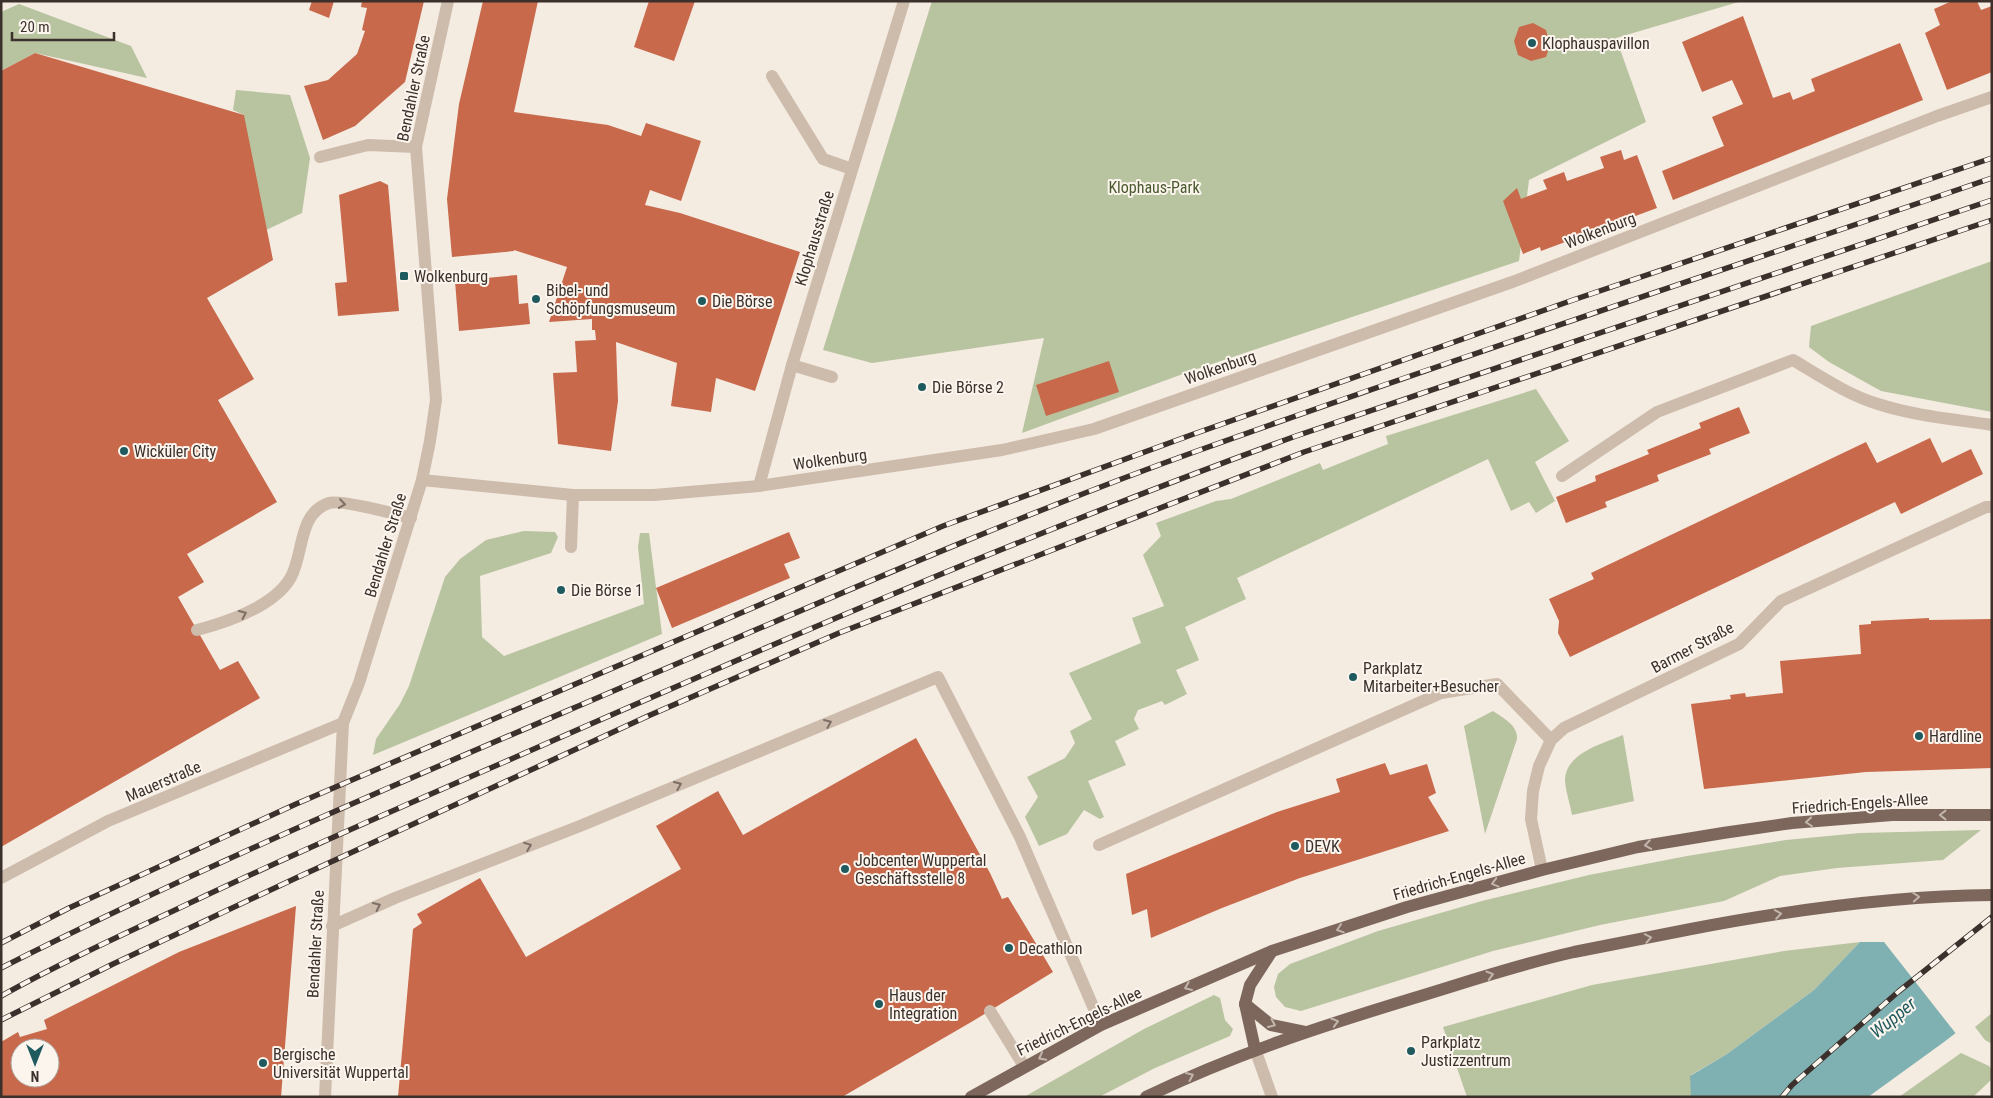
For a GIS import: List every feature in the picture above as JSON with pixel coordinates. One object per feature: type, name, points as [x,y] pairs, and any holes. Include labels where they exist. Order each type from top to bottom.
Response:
[{"type":"main road","name":"Friedrich-Engels-Allee","points":[[971,1097],[1101,1025],[1272,951],[1407,907],[1542,870],[1638,847],[1792,823],[1892,814],[1992,815]]},
{"type":"main road","points":[[1940,896],[1992,888]]},
{"type":"main road","points":[[1146,1097],[1189,1076],[1255,1049],[1305,1032],[1493,974],[1573,952],[1760,916],[1892,899],[1992,895]]},
{"type":"main road","points":[[1255,1049],[1245,1004],[1250,985],[1272,951]]},
{"type":"main road","points":[[1245,1004],[1271,1025],[1305,1032]]},
{"type":"street","name":"Bendahler Straße","points":[[325,1097],[343,723],[359,684],[422,480],[436,400],[416,147],[448,1]]},
{"type":"street","name":"Klophausstraße","points":[[758,486],[792,365],[904,1]]},
{"type":"street","points":[[772,76],[823,159],[852,169]]},
{"type":"street","name":"Wolkenburg","points":[[422,480],[573,495],[654,495],[758,486],[1002,450],[1094,429],[1514,280],[1937,116],[1992,97]]},
{"type":"street","points":[[320,157],[368,146],[416,147]]},
{"type":"street","points":[[1562,476],[1657,412],[1793,360],[1849,392],[1878,404],[1919,414],[1992,425]]},
{"type":"street","points":[[792,365],[832,377]]},
{"type":"street","points":[[571,547],[573,495]]},
{"type":"street","points":[[197,630],[216,625],[248,612],[275,596],[291,578],[305,528],[314,511],[330,502],[374,508],[411,518]]},
{"type":"street","name":"Barmer Straße","points":[[1542,870],[1531,818],[1533,791],[1538,766],[1551,740],[1564,728],[1739,644],[1781,601],[1986,507],[1992,507]]},
{"type":"street","points":[[332,926],[394,898],[589,822],[938,677],[1020,837],[1101,1025]]},
{"type":"street","points":[[1099,845],[1441,692],[1497,684],[1551,740]]},
{"type":"street","name":"Mauerstraße","points":[[1,878],[108,821],[343,723]]},
{"type":"street","points":[[990,1011],[1024,1066]]},
{"type":"street","points":[[1255,1049],[1272,1097]]},
{"type":"green space","name":"Klophaus-Park","points":[[932,1],[1742,1],[1616,38],[1646,122],[1529,180],[1519,261],[1191,371],[1022,433],[1044,338],[872,363],[823,350]]},
{"type":"green space","points":[[19,4],[131,46],[147,78],[35,53],[1,71],[1,12]]},
{"type":"green space","points":[[236,90],[290,95],[310,158],[302,213],[247,239],[244,115],[233,110]]},
{"type":"green space","points":[[1992,261],[1992,412],[1881,391],[1829,362],[1809,347],[1811,326]]},
{"type":"green space","points":[[1536,389],[1569,441],[1535,462],[1555,501],[1536,513],[1529,502],[1511,511],[1488,459],[1237,578],[1246,599],[1185,627],[1199,660],[1176,670],[1187,694],[1165,705],[1162,701],[1138,710],[1134,719],[1139,729],[1115,741],[1126,765],[1088,781],[1104,817],[1100,819],[1084,810],[1067,834],[1039,846],[1025,817],[1038,797],[1027,777],[1065,758],[1075,743],[1070,731],[1092,719],[1069,673],[1141,643],[1132,618],[1164,606],[1143,555],[1161,536],[1156,523],[1216,501],[1231,499],[1320,463],[1323,470],[1388,444],[1386,436]]},
{"type":"green space","points":[[524,531],[555,532],[558,537],[551,553],[480,576],[482,637],[504,656],[644,604],[638,547],[640,533],[649,533],[662,634],[373,755],[376,739],[400,704],[409,686],[445,577],[460,559],[486,540]]},
{"type":"green space","points":[[1493,711],[1512,726],[1517,734],[1517,739],[1485,834],[1464,726]]},
{"type":"green space","points":[[1623,735],[1634,801],[1572,815],[1565,781],[1571,763],[1595,746]]},
{"type":"green space","points":[[1981,830],[1943,860],[1837,868],[1780,876],[1724,901],[1600,925],[1493,951],[1301,1011],[1285,1007],[1276,997],[1274,987],[1278,974],[1290,964],[1378,931],[1482,901],[1589,875],[1687,856],[1786,840],[1860,833]]},
{"type":"green space","points":[[1860,942],[1814,990],[1727,1054],[1691,1075],[1691,1097],[1467,1097],[1443,1027],[1592,985],[1784,951]]},
{"type":"green space","points":[[1214,995],[1220,998],[1225,1020],[1233,1029],[1230,1036],[1155,1068],[1099,1097],[1024,1097],[1144,1029]]},
{"type":"green space","points":[[1992,1013],[1992,1044],[1985,1040],[1975,1027]]},
{"type":"green space","points":[[1961,1053],[1989,1066],[1992,1070],[1992,1079],[1973,1097],[1899,1097]]},
{"type":"water","name":"Wupper","points":[[1992,851],[1992,1005],[1868,1097],[1691,1097],[1690,1076],[1727,1054],[1814,990],[1860,942]]},
{"type":"pier","points":[[1992,849],[1992,1007],[1957,1035],[1884,942],[1857,942]]},
{"type":"building","points":[[312,1],[334,1],[329,18],[309,10]]},
{"type":"building","points":[[362,1],[424,1],[405,82],[355,126],[323,140],[304,86],[328,80],[357,54],[365,31],[362,30],[367,8],[361,7]]},
{"type":"building","points":[[483,1],[538,1],[514,112],[608,125],[641,136],[646,123],[701,141],[681,201],[650,190],[645,205],[680,213],[800,252],[755,391],[716,378],[711,412],[671,406],[677,363],[616,342],[618,401],[611,451],[558,444],[553,373],[577,372],[575,341],[596,340],[595,330],[592,330],[592,319],[549,322],[567,267],[514,250],[452,257],[447,199],[459,104]]},
{"type":"building","points":[[649,1],[695,1],[674,61],[634,47]]},
{"type":"building","points":[[1952,1],[1977,1],[1981,10],[1992,6],[1992,72],[1947,90],[1925,33],[1940,25],[1934,9]]},
{"type":"building","points":[[1743,16],[1773,98],[1790,92],[1793,100],[1815,91],[1811,79],[1900,43],[1923,100],[1673,200],[1662,171],[1724,146],[1712,117],[1743,104],[1732,80],[1702,92],[1682,42]]},
{"type":"building","name":"Klophauspavillon","points":[[1533,23],[1546,30],[1550,45],[1546,57],[1531,61],[1518,55],[1514,41],[1519,27]]},
{"type":"building","name":"Wicküler City","points":[[35,53],[244,115],[273,260],[207,298],[254,379],[218,400],[277,502],[187,554],[204,582],[178,597],[220,670],[238,661],[260,698],[1,847],[1,71]]},
{"type":"building","points":[[1621,150],[1624,160],[1637,155],[1657,208],[1541,251],[1540,247],[1523,254],[1503,201],[1517,188],[1521,199],[1547,189],[1543,180],[1564,172],[1567,181],[1604,168],[1600,157]]},
{"type":"building","points":[[380,181],[388,185],[399,311],[338,316],[335,283],[347,282],[339,195]]},
{"type":"building","points":[[517,275],[519,304],[528,303],[530,324],[459,331],[455,281]]},
{"type":"building","points":[[1109,361],[1119,392],[1046,416],[1036,385]]},
{"type":"building","points":[[1739,407],[1750,433],[1709,449],[1711,454],[1657,475],[1659,481],[1605,502],[1607,507],[1566,523],[1556,497],[1596,481],[1595,476],[1649,454],[1647,450],[1701,428],[1699,423]]},
{"type":"building","points":[[1930,438],[1942,463],[1971,449],[1983,474],[1901,514],[1895,502],[1570,657],[1558,633],[1559,621],[1549,599],[1594,579],[1591,573],[1866,442],[1877,463]]},
{"type":"building","points":[[789,532],[800,558],[784,564],[790,578],[672,628],[656,588]]},
{"type":"building","points":[[1929,618],[1929,620],[1992,619],[1992,768],[1866,772],[1704,789],[1691,704],[1731,699],[1730,695],[1745,693],[1746,697],[1783,693],[1780,661],[1861,654],[1859,625],[1871,624],[1871,621]]},
{"type":"building","points":[[916,738],[990,873],[1002,899],[1008,897],[1053,972],[842,1097],[398,1097],[413,929],[422,923],[417,914],[480,878],[526,957],[681,869],[656,826],[718,791],[743,835]]},
{"type":"building","name":"DEVK","points":[[1385,763],[1390,775],[1427,764],[1436,793],[1428,797],[1449,831],[1300,878],[1151,938],[1147,909],[1132,915],[1126,874],[1277,812],[1340,792],[1336,779]]},
{"type":"building","points":[[296,906],[281,1097],[1,1097],[1,1042],[18,1032],[20,1037],[47,1029],[44,1020],[179,952]]},
{"type":"railway","points":[[1,943],[69,908],[296,804],[943,526],[1191,435],[1573,300],[1992,158]]},
{"type":"railway","points":[[1,968],[159,891],[318,819],[847,591],[1056,504],[1197,451],[1395,381],[1992,178]]},
{"type":"railway","points":[[1,996],[43,973],[340,834],[704,674],[900,591],[1097,511],[1296,436],[1992,200]]},
{"type":"railway","points":[[1,1020],[113,964],[296,878],[648,716],[839,633],[1304,452],[1992,220]]},
{"type":"railway","points":[[1782,1097],[1792,1085],[1898,992],[1992,917]]},
{"type":"place","name":"Klophauspavillon","points":[[1532,43]]},
{"type":"place","name":"Wolkenburg","points":[[404,276]]},
{"type":"place","name":"Bibel- und Schöpfungsmuseum","points":[[536,299]]},
{"type":"place","name":"Die Börse","points":[[702,301]]},
{"type":"place","name":"Die Börse 2","points":[[922,387]]},
{"type":"place","name":"Wicküler City","points":[[124,451]]},
{"type":"place","name":"Die Börse 1","points":[[561,590]]},
{"type":"place","name":"Parkplatz Mitarbeiter+Besucher","points":[[1353,677]]},
{"type":"place","name":"Hardline","points":[[1919,736]]},
{"type":"place","name":"DEVK","points":[[1295,846]]},
{"type":"place","name":"Jobcenter Wuppertal Geschäftsstelle 8","points":[[845,869]]},
{"type":"place","name":"Decathlon","points":[[1009,948]]},
{"type":"place","name":"Haus der Integration","points":[[879,1004]]},
{"type":"place","name":"Parkplatz Justizzentrum","points":[[1411,1051]]},
{"type":"place","name":"Bergische Universität Wuppertal","points":[[263,1063]]}]
